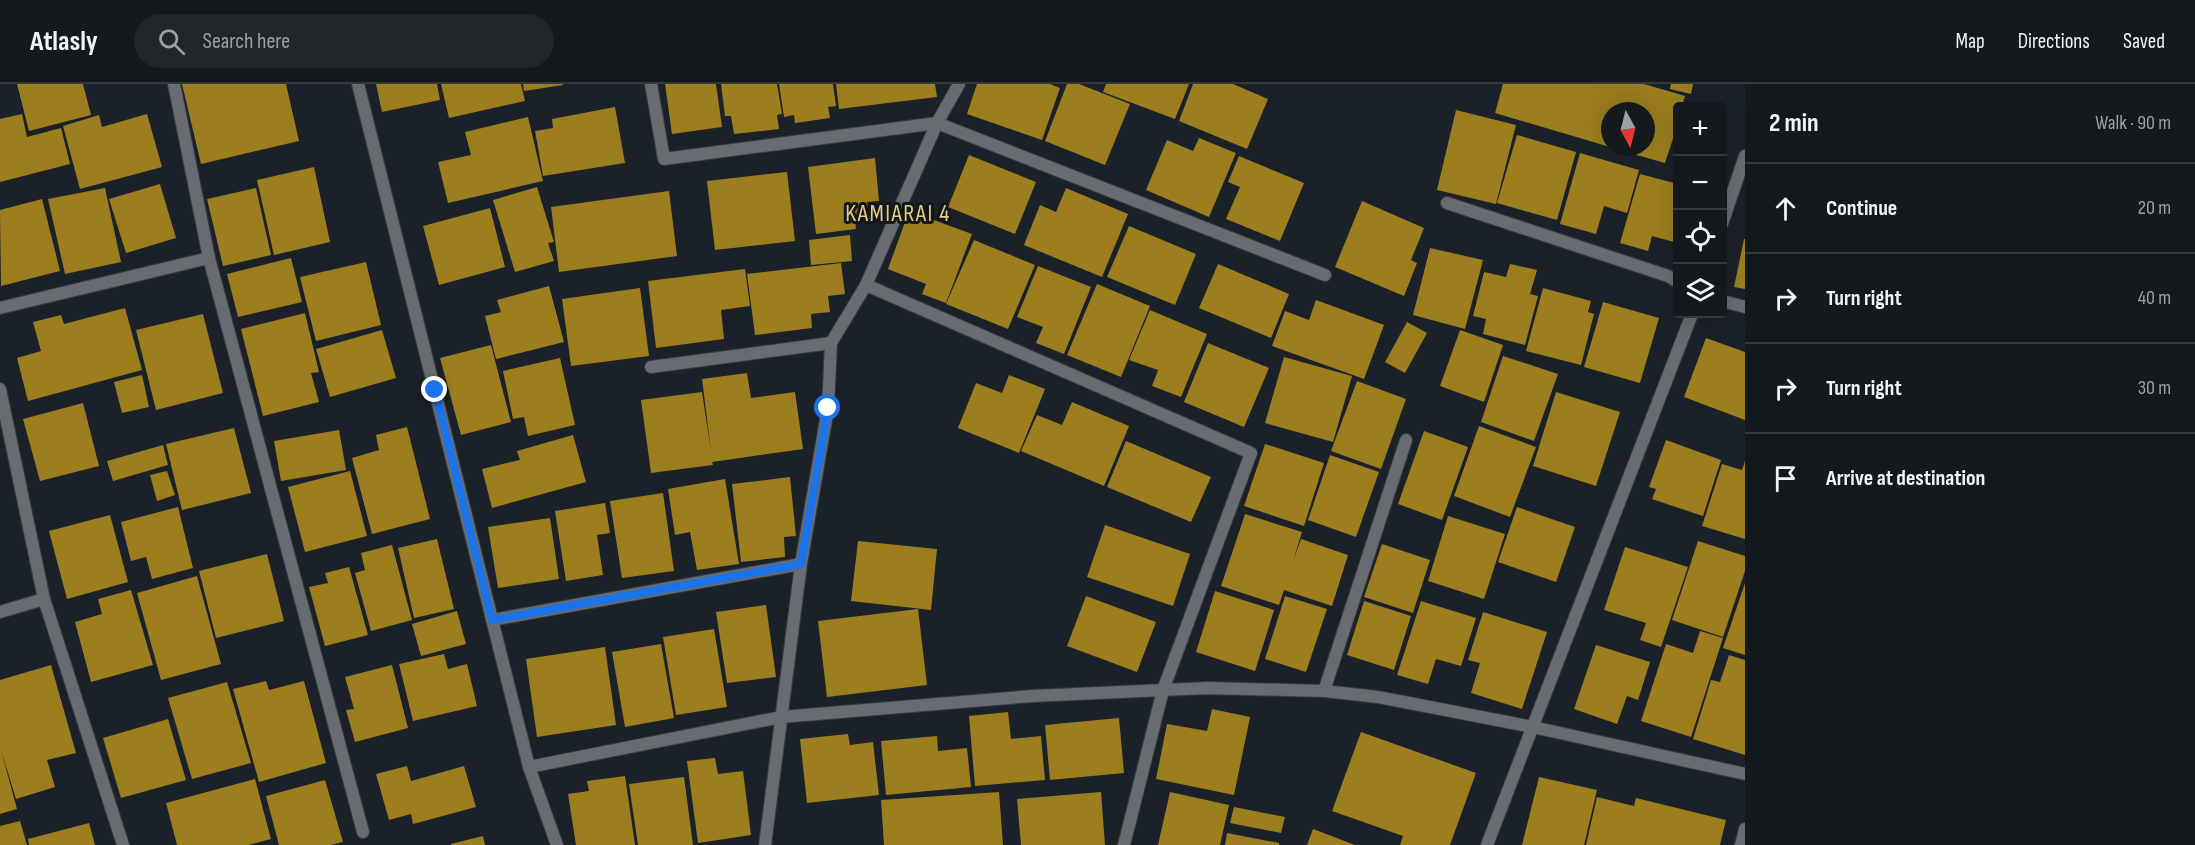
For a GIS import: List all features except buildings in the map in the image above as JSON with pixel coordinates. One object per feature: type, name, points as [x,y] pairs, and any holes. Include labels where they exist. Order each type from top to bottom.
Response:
[{"type":"street","points":[[174,84],[209,258],[363,832]]},
{"type":"street","points":[[358,84],[529,767],[557,845]]},
{"type":"street","points":[[651,84],[664,159],[937,123],[1325,275]]},
{"type":"street","points":[[765,845],[801,564],[828,408],[831,344],[866,285],[937,123],[959,84]]},
{"type":"street","points":[[1727,210],[1745,156]]},
{"type":"street","points":[[1447,203],[1673,279]]},
{"type":"street","points":[[0,308],[209,258]]},
{"type":"street","points":[[866,285],[1251,453],[1163,690],[1124,845]]},
{"type":"street","points":[[1727,302],[1745,306]]},
{"type":"street","points":[[1487,845],[1690,318]]},
{"type":"street","points":[[651,367],[831,344]]},
{"type":"street","points":[[0,389],[44,599],[123,845]]},
{"type":"street","points":[[1324,691],[1406,440]]},
{"type":"street","points":[[492,620],[801,564]]},
{"type":"street","points":[[0,612],[44,599]]},
{"type":"street","points":[[529,767],[781,717],[1032,696],[1208,688],[1324,691],[1378,697],[1533,727],[1745,774]]},
{"type":"street","points":[[1741,845],[1745,829]]},
{"type":"district","name":"KAMIARAI 4","points":[[898,213]]},
{"type":"route","points":[[435,390],[492,620],[801,564],[828,408]]}]
